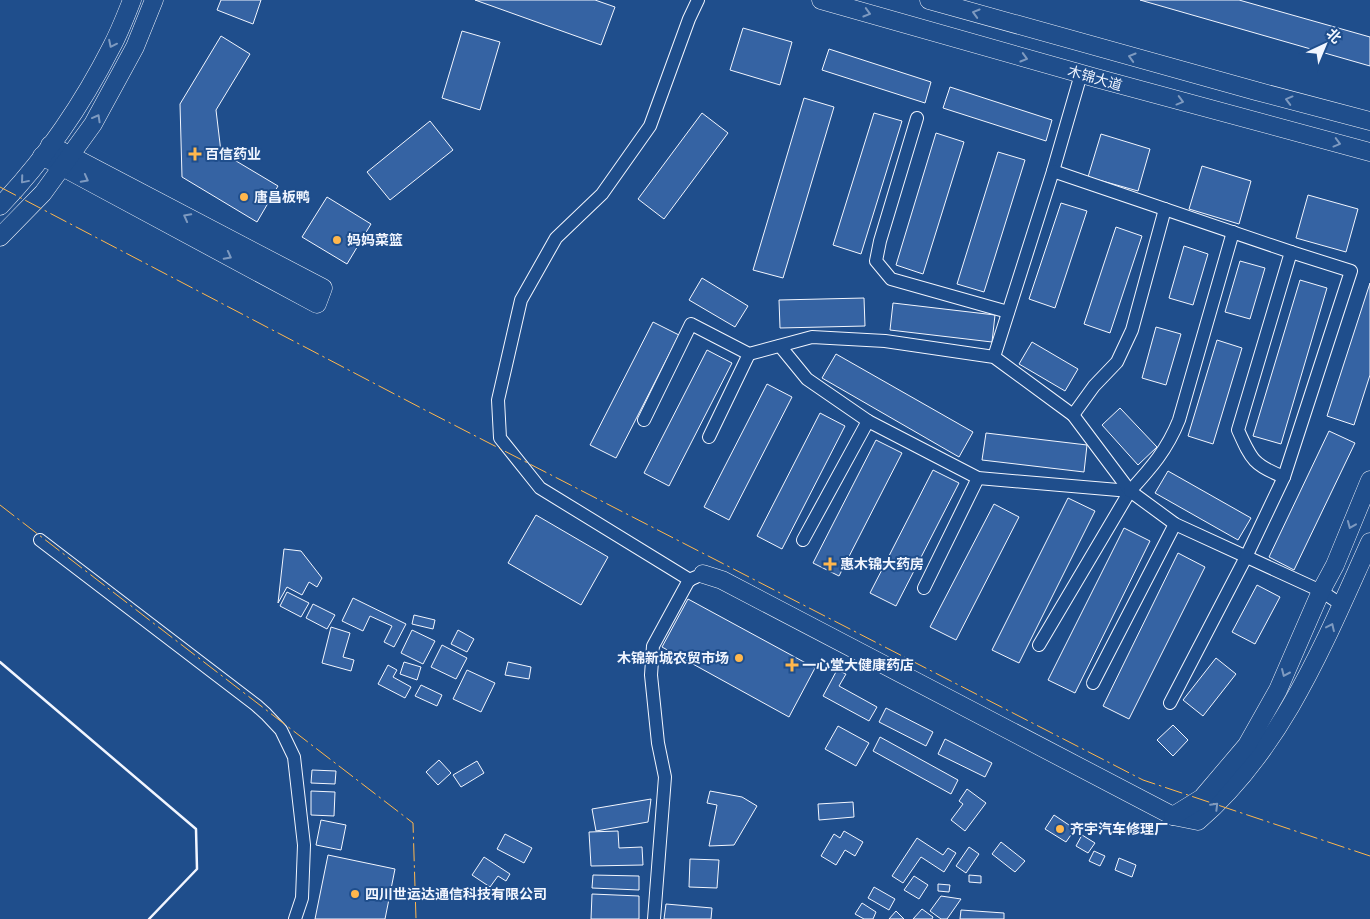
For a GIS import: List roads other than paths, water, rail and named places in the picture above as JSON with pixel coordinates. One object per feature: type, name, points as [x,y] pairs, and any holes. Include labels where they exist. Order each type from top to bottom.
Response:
[{"type":"street","points":[[0,206],[24,180],[74,112],[108,54],[132,0]]},
{"type":"street","points":[[0,237],[42,193],[93,124],[135,47],[154,0]]},
{"type":"street","points":[[698,0],[689,19],[650,126],[602,194],[556,238],[521,300],[498,400],[500,438],[540,488],[696,577],[722,580],[1173,816],[1198,821],[1215,807],[1259,757],[1300,692],[1370,542]]},
{"type":"street","name":"木锦大道","points":[[821,0],[1081,74],[1370,152]]},
{"type":"street","points":[[929,0],[1370,122]]},
{"type":"street","points":[[994,357],[1053,171],[1081,74]]},
{"type":"street","points":[[917,118],[880,241],[876,262],[891,280],[1008,312]]},
{"type":"street","points":[[46,151],[323,288],[317,304],[66,161]]},
{"type":"street","points":[[1053,171],[1351,271],[1284,476],[1246,557],[1170,703]]},
{"type":"street","points":[[1073,415],[1094,386],[1117,362],[1132,330],[1165,209]]},
{"type":"street","points":[[1039,645],[1130,491],[1158,461],[1171,440],[1179,420],[1232,232]]},
{"type":"street","points":[[1284,476],[1264,469],[1249,455],[1238,430],[1292,252]]},
{"type":"street","points":[[644,420],[692,324],[749,354],[812,337],[885,341],[994,357],[1073,415],[1130,491],[1175,524],[1321,591],[1342,605]]},
{"type":"street","points":[[780,346],[807,379],[868,421],[978,478],[1130,491]]},
{"type":"street","points":[[709,437],[749,354]]},
{"type":"street","points":[[803,540],[868,421]]},
{"type":"street","points":[[924,588],[978,478]]},
{"type":"street","points":[[1173,816],[1202,798],[1247,745],[1278,690],[1321,591],[1335,565],[1370,480]]},
{"type":"street","points":[[1093,683],[1175,524]]},
{"type":"street","points":[[40,540],[256,705],[282,730],[294,757],[304,845],[302,898],[295,919]]},
{"type":"street","points":[[654,919],[665,777],[658,743],[651,675],[653,646],[696,577]]},
{"type":"place","name":"百信药业","points":[[195,154]]},
{"type":"place","name":"唐昌板鸭","points":[[244,197]]},
{"type":"place","name":"妈妈菜篮","points":[[337,240]]},
{"type":"place","name":"惠木锦大药房","points":[[830,564]]},
{"type":"place","name":"木锦新城农贸市场","points":[[739,658]]},
{"type":"place","name":"一心堂大健康药店","points":[[792,665]]},
{"type":"place","name":"齐宇汽车修理厂","points":[[1060,829]]},
{"type":"place","name":"四川世运达通信科技有限公司","points":[[355,894]]}]
